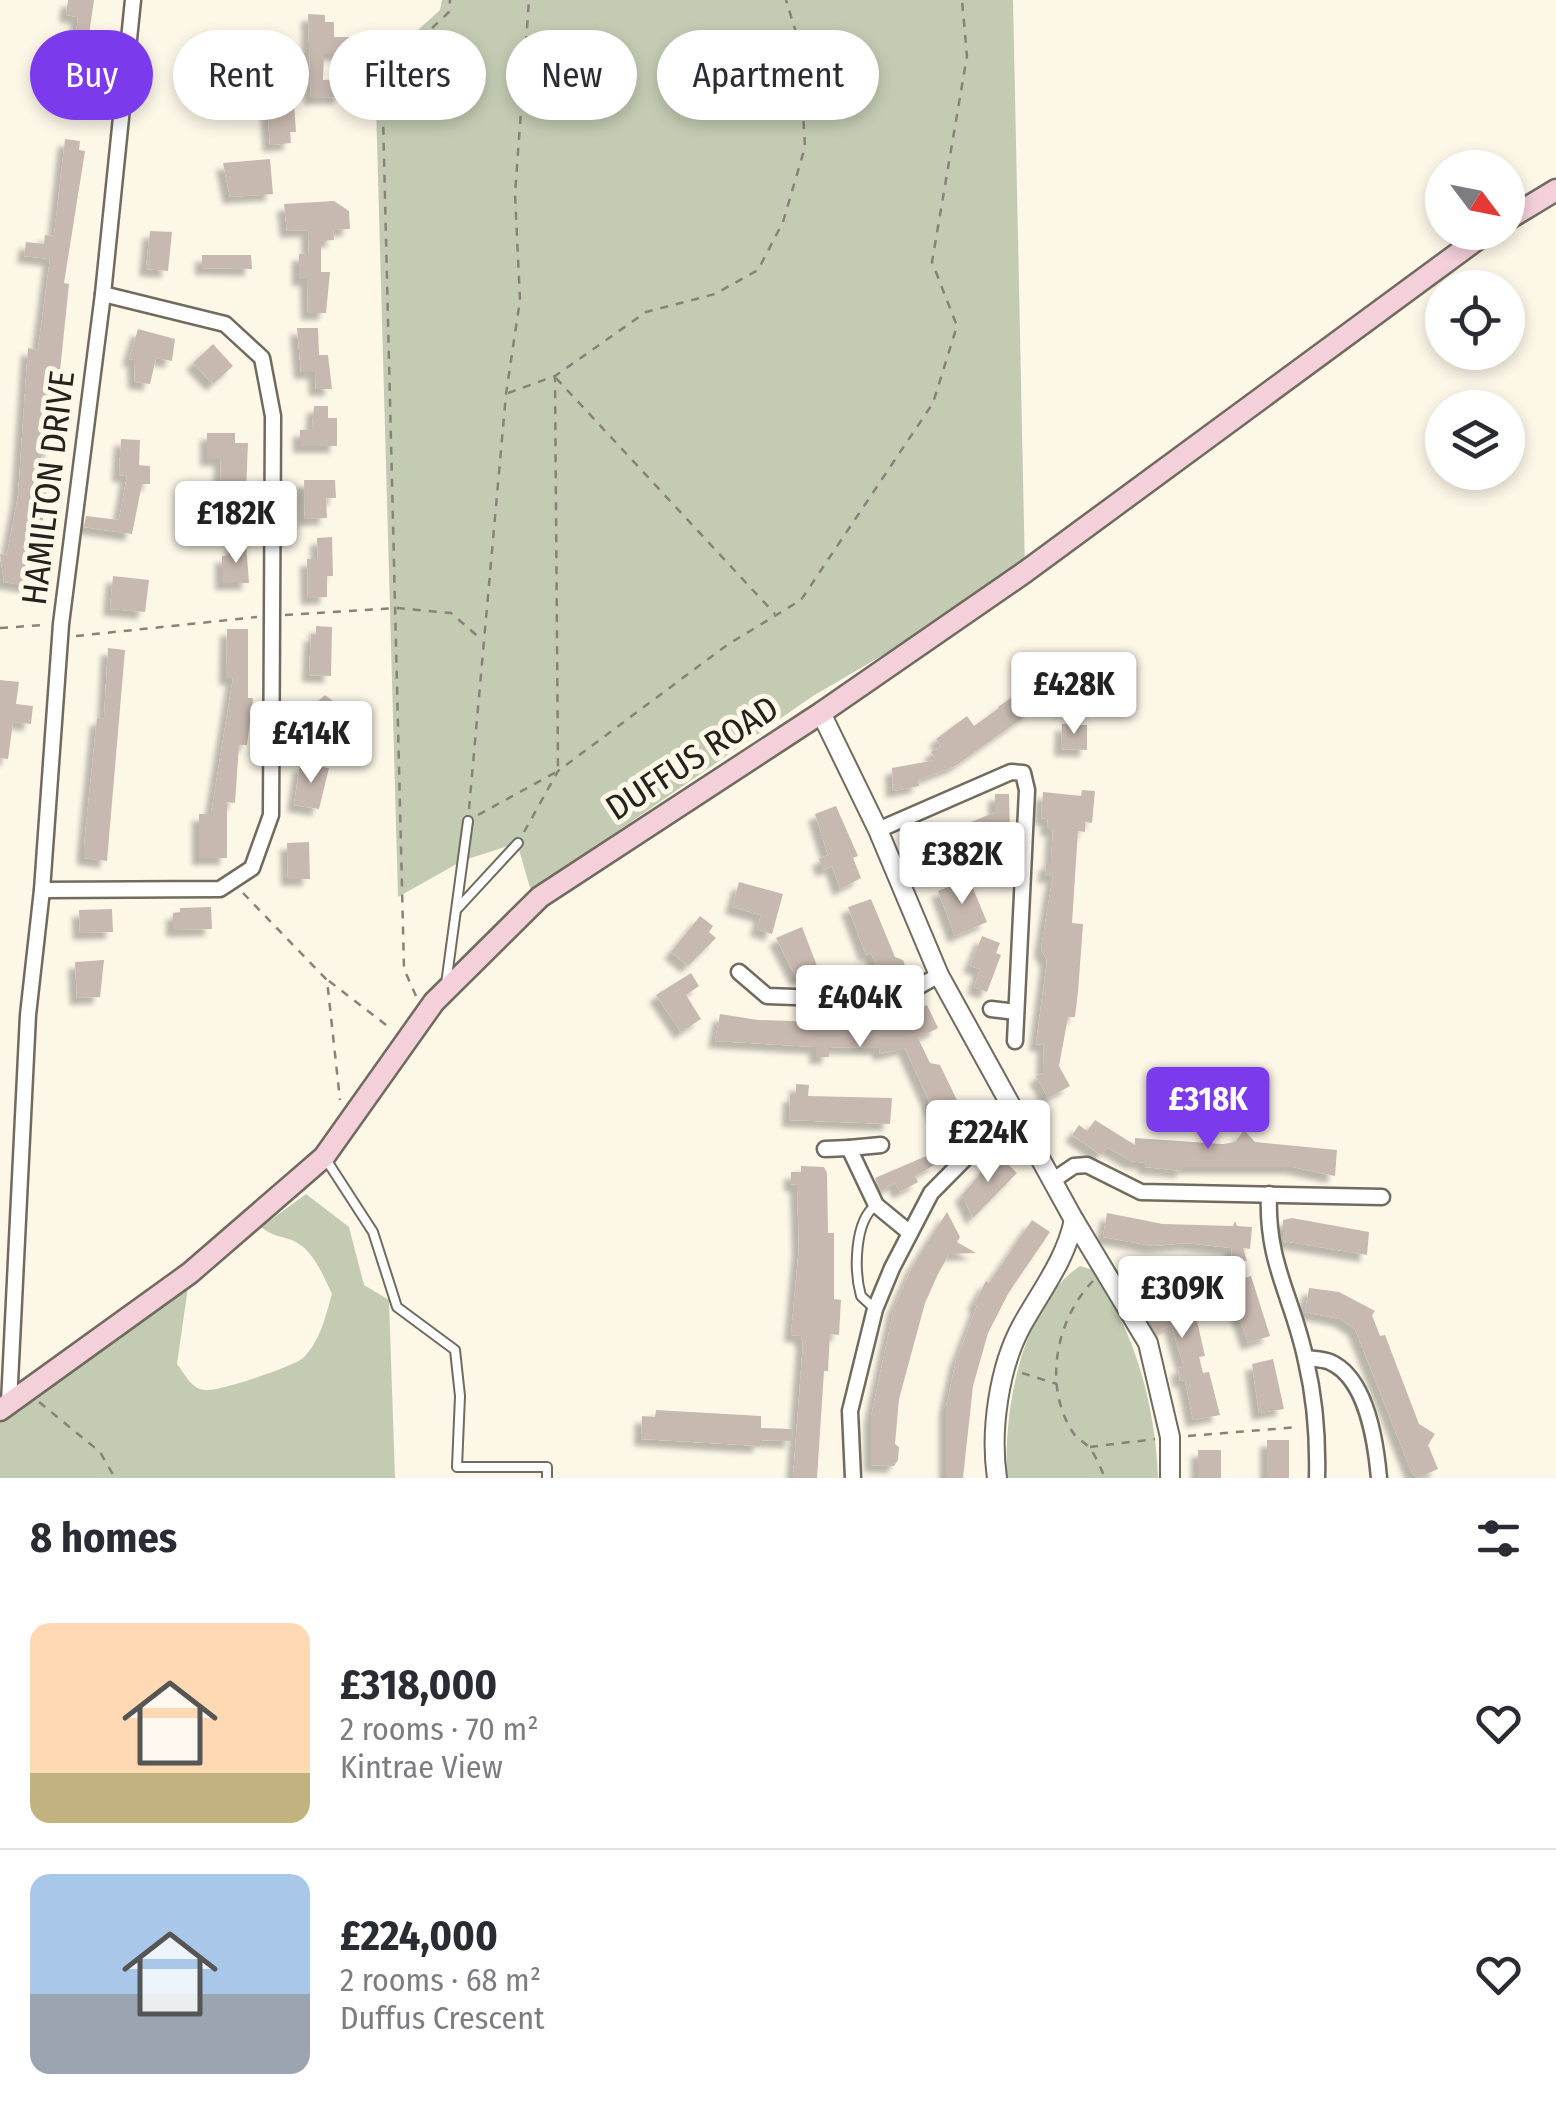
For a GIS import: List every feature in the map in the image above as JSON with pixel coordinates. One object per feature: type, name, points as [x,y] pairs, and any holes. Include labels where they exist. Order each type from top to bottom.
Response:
[{"type":"main road","points":[[1525,209],[1556,190]]},
{"type":"main road","name":"DUFFUS ROAD","points":[[10,1403],[190,1272],[324,1157],[445,989],[540,897],[820,714],[1025,572],[1463,250]]},
{"type":"street","name":"HAMILTON DRIVE","points":[[10,1403],[7,1310],[60,630],[103,294],[133,0]]},
{"type":"street","points":[[42,890],[220,889],[252,868],[270,815],[273,416],[262,358],[225,324],[103,294]]},
{"type":"street","points":[[820,714],[878,830],[939,975],[1012,1111],[1148,1343],[1170,1438],[1170,1478]]},
{"type":"street","points":[[878,830],[1011,772],[1022,774],[1027,790],[1015,1041]]},
{"type":"street","points":[[739,972],[766,996],[878,1000],[909,992],[939,975]]},
{"type":"street","points":[[991,1009],[1016,1012]]},
{"type":"street","points":[[852,1478],[850,1411],[875,1309],[931,1193],[1012,1111]]},
{"type":"street","points":[[824,1149],[881,1145]]},
{"type":"street","points":[[849,1148],[876,1205],[910,1232]]},
{"type":"street","points":[[1052,1181],[1074,1166],[1087,1165],[1141,1192],[1382,1197]]},
{"type":"street","points":[[1269,1194],[1267,1231],[1273,1262],[1306,1358],[1316,1425],[1316,1478]]},
{"type":"street","points":[[997,1478],[1000,1390],[1020,1328],[1060,1264],[1074,1220]]},
{"type":"street","points":[[1060,1264],[1102,1266]]},
{"type":"street","points":[[1306,1358],[1330,1362],[1349,1376],[1366,1415],[1379,1478]]},
{"type":"lane","points":[[445,989],[468,821]]},
{"type":"lane","points":[[458,908],[518,842]]},
{"type":"lane","points":[[324,1157],[373,1232],[397,1306],[455,1350],[460,1396],[457,1478]]},
{"type":"lane","points":[[875,1309],[861,1296],[859,1271],[861,1222],[876,1205]]},
{"type":"lane","points":[[457,1467],[547,1466],[547,1478]]},
{"type":"path","points":[[425,1016],[404,970],[382,76],[449,12],[450,0]]},
{"type":"path","points":[[468,821],[506,394],[520,300],[514,194],[528,0]]},
{"type":"path","points":[[506,394],[555,376],[646,312],[715,294],[758,270],[783,222],[805,147],[800,42],[786,0]]},
{"type":"path","points":[[468,821],[558,771],[727,645],[801,600],[933,402],[958,326],[932,262],[966,56],[962,0]]},
{"type":"path","points":[[555,376],[776,615]]},
{"type":"path","points":[[518,842],[558,771],[555,376]]},
{"type":"path","points":[[0,628],[60,630],[398,608],[451,613],[484,642]]},
{"type":"path","points":[[232,882],[328,980],[408,1041]]},
{"type":"path","points":[[328,980],[344,1133]]},
{"type":"path","points":[[1102,1266],[1075,1300],[1056,1352],[1059,1385],[1074,1435],[1090,1447],[1106,1478]]},
{"type":"path","points":[[1007,1368],[1059,1385]]},
{"type":"path","points":[[10,1403],[64,1420],[100,1452],[115,1478]]},
{"type":"path","points":[[1090,1447],[1316,1425]]},
{"type":"green space","points":[[442,0],[1013,0],[1025,572],[813,696],[531,891],[517,843],[462,861],[398,897],[376,120],[486,120],[486,30],[418,30],[440,10]]},
{"type":"green space","points":[[306,1194],[349,1227],[364,1285],[389,1300],[395,1478],[0,1478],[0,1410],[190,1273],[177,1364],[196,1387],[225,1387],[303,1358],[318,1336],[332,1294],[306,1250],[261,1227]]},
{"type":"green space","points":[[1080,1266],[1093,1270],[1131,1344],[1147,1396],[1158,1478],[1007,1478],[1008,1423],[1020,1362],[1043,1306]]},
{"type":"building","points":[[68,0],[94,0],[90,30],[76,30],[78,17],[66,15]]},
{"type":"building","points":[[308,14],[325,15],[325,22],[334,22],[334,30],[329,30],[329,54],[324,54],[323,80],[329,80],[329,97],[311,98]]},
{"type":"building","points":[[268,120],[295,120],[291,143],[270,145]]},
{"type":"building","points":[[65,139],[80,141],[79,150],[85,151],[64,283],[69,284],[53,439],[51,452],[42,451],[37,486],[47,488],[41,536],[30,535],[25,571],[32,571],[30,586],[4,582],[0,554],[7,555],[18,496],[28,348],[38,350],[50,259],[24,256],[26,242],[44,244],[45,235],[54,236]]},
{"type":"building","points":[[270,159],[273,194],[230,197],[223,163]]},
{"type":"building","points":[[334,201],[349,211],[350,229],[333,230],[334,240],[321,241],[321,272],[330,272],[326,313],[308,313],[307,279],[299,279],[299,254],[309,254],[308,230],[287,231],[284,204]]},
{"type":"building","points":[[150,231],[172,232],[168,271],[146,269]]},
{"type":"building","points":[[202,255],[251,255],[252,269],[202,268]]},
{"type":"building","points":[[297,328],[318,328],[319,355],[328,355],[332,389],[316,389],[315,372],[301,372]]},
{"type":"building","points":[[138,329],[175,339],[172,361],[156,358],[150,384],[135,382],[134,360],[129,359]]},
{"type":"building","points":[[213,344],[233,366],[213,384],[193,363]]},
{"type":"building","points":[[314,406],[328,406],[328,418],[337,418],[337,446],[300,446],[300,430],[312,429]]},
{"type":"building","points":[[207,433],[235,433],[235,443],[248,443],[245,515],[220,515],[221,459],[207,459]]},
{"type":"building","points":[[121,439],[140,440],[139,465],[150,466],[150,484],[142,484],[132,534],[84,527],[86,516],[119,520],[127,476],[119,475]]},
{"type":"building","points":[[304,480],[335,480],[336,498],[326,498],[327,518],[305,519]]},
{"type":"building","points":[[332,537],[333,576],[327,576],[327,597],[308,598],[307,559],[318,559],[317,538]]},
{"type":"building","points":[[233,543],[246,544],[249,583],[222,583],[222,556],[233,556]]},
{"type":"building","points":[[113,576],[149,580],[145,612],[110,609]]},
{"type":"building","points":[[316,626],[332,627],[331,676],[309,675],[311,634],[316,635]]},
{"type":"building","points":[[227,629],[248,629],[248,698],[253,698],[247,745],[239,745],[235,803],[227,802],[227,858],[199,858],[199,814],[211,814],[233,678],[226,678]]},
{"type":"building","points":[[108,648],[125,650],[107,861],[84,858],[84,846],[97,718],[104,719]]},
{"type":"building","points":[[1031,668],[1057,669],[1080,680],[1062,714],[1063,693],[1018,693],[1031,684]]},
{"type":"building","points":[[0,680],[19,682],[16,704],[33,706],[31,724],[13,722],[8,759],[0,758]]},
{"type":"building","points":[[1018,693],[1031,711],[1021,719],[955,766],[918,780],[919,786],[893,791],[892,768],[936,760],[931,752],[941,746],[936,739],[967,716],[974,726]]},
{"type":"building","points":[[325,695],[342,708],[342,717],[362,717],[362,737],[313,743],[309,709]]},
{"type":"building","points":[[1062,724],[1087,725],[1087,750],[1061,749]]},
{"type":"building","points":[[300,764],[329,768],[319,809],[294,805]]},
{"type":"building","points":[[1082,790],[1095,791],[1092,823],[1085,822],[1085,832],[1078,831],[1072,923],[1083,924],[1078,992],[1075,1017],[1068,1017],[1059,1066],[1070,1086],[1048,1098],[1036,1076],[1043,1073],[1044,1045],[1036,1044],[1047,961],[1041,949],[1053,876],[1045,876],[1046,863],[1051,863],[1053,829],[1047,829],[1048,819],[1041,818],[1043,792],[1081,796]]},
{"type":"building","points":[[995,794],[1009,794],[1010,833],[1004,833],[1004,843],[978,843],[982,854],[953,867],[950,858],[918,872],[909,849],[995,812]]},
{"type":"building","points":[[836,806],[858,856],[853,858],[861,878],[840,889],[832,866],[823,870],[819,859],[828,855],[815,814]]},
{"type":"building","points":[[309,842],[310,879],[288,879],[287,843]]},
{"type":"building","points":[[969,879],[987,922],[955,936],[938,891]]},
{"type":"building","points":[[739,882],[783,894],[772,934],[757,929],[761,915],[732,907]]},
{"type":"building","points":[[871,899],[895,957],[903,960],[907,971],[882,981],[871,953],[866,955],[848,907]]},
{"type":"building","points":[[211,907],[212,929],[173,930],[173,913],[180,912],[180,908]]},
{"type":"building","points":[[112,909],[113,932],[80,933],[79,910]]},
{"type":"building","points":[[700,916],[713,926],[709,932],[716,938],[688,966],[671,952]]},
{"type":"building","points":[[802,927],[819,971],[797,979],[776,938]]},
{"type":"building","points":[[982,936],[1000,943],[996,953],[1001,955],[987,992],[974,987],[980,969],[970,966]]},
{"type":"building","points":[[104,960],[100,997],[77,998],[75,962]]},
{"type":"building","points":[[691,973],[699,986],[686,995],[701,1019],[681,1032],[656,995]]},
{"type":"building","points":[[927,1005],[938,1028],[918,1038],[930,1063],[940,1065],[970,1127],[946,1139],[905,1048],[880,1054],[879,1048],[829,1047],[829,1057],[816,1057],[816,1047],[715,1041],[720,1014],[758,1020],[858,1023],[867,1024],[867,1029],[911,1019],[908,1014]]},
{"type":"building","points":[[796,1084],[809,1085],[808,1096],[892,1098],[890,1124],[789,1120],[790,1095],[796,1095]]},
{"type":"building","points":[[1095,1120],[1135,1145],[1135,1138],[1223,1144],[1235,1142],[1244,1130],[1255,1142],[1337,1150],[1335,1176],[1293,1167],[1183,1167],[1183,1171],[1145,1167],[1145,1163],[1131,1161],[1107,1147],[1101,1155],[1072,1135],[1079,1125],[1087,1131]]},
{"type":"building","points":[[931,1154],[936,1164],[915,1176],[918,1182],[900,1192],[895,1183],[881,1191],[875,1178]]},
{"type":"building","points":[[997,1154],[1017,1173],[973,1218],[962,1195]]},
{"type":"building","points":[[801,1166],[824,1167],[827,1173],[828,1233],[834,1233],[834,1299],[841,1300],[839,1335],[830,1334],[828,1371],[824,1371],[817,1478],[793,1478],[803,1343],[801,1336],[791,1335],[799,1247],[797,1185],[791,1184],[791,1172],[801,1172]]},
{"type":"building","points":[[947,1212],[960,1237],[957,1242],[976,1253],[949,1254],[938,1274],[925,1303],[899,1399],[895,1444],[899,1447],[898,1460],[894,1466],[871,1465],[871,1417],[894,1308],[912,1267]]},
{"type":"building","points":[[1107,1213],[1163,1224],[1233,1226],[1235,1221],[1237,1226],[1252,1227],[1250,1249],[1243,1248],[1247,1261],[1231,1260],[1232,1248],[1186,1243],[1153,1246],[1103,1237]]},
{"type":"building","points":[[1292,1218],[1369,1232],[1367,1255],[1283,1241],[1283,1220]]},
{"type":"building","points":[[1032,1220],[1050,1232],[1009,1292],[988,1333],[973,1386],[963,1478],[946,1478],[946,1407],[956,1361],[977,1306],[974,1304],[986,1281],[989,1283]]},
{"type":"building","points":[[1172,1270],[1197,1321],[1205,1356],[1199,1357],[1203,1373],[1209,1372],[1220,1415],[1193,1420],[1185,1380],[1180,1381],[1178,1368],[1184,1367],[1171,1325],[1156,1332],[1139,1298],[1153,1291],[1149,1282]]},
{"type":"building","points":[[1251,1276],[1270,1336],[1248,1343],[1228,1283]]},
{"type":"building","points":[[1309,1288],[1339,1292],[1375,1311],[1372,1315],[1380,1336],[1385,1335],[1419,1424],[1435,1434],[1428,1445],[1438,1469],[1417,1478],[1412,1473],[1355,1329],[1340,1319],[1305,1312]]},
{"type":"building","points":[[1273,1359],[1284,1409],[1259,1413],[1252,1364]]},
{"type":"building","points":[[656,1410],[761,1416],[761,1428],[792,1429],[792,1441],[760,1440],[760,1446],[641,1439],[642,1416],[655,1417]]},
{"type":"building","points":[[1267,1440],[1289,1440],[1289,1478],[1267,1478]]},
{"type":"building","points":[[1198,1450],[1221,1450],[1221,1478],[1198,1478]]}]
